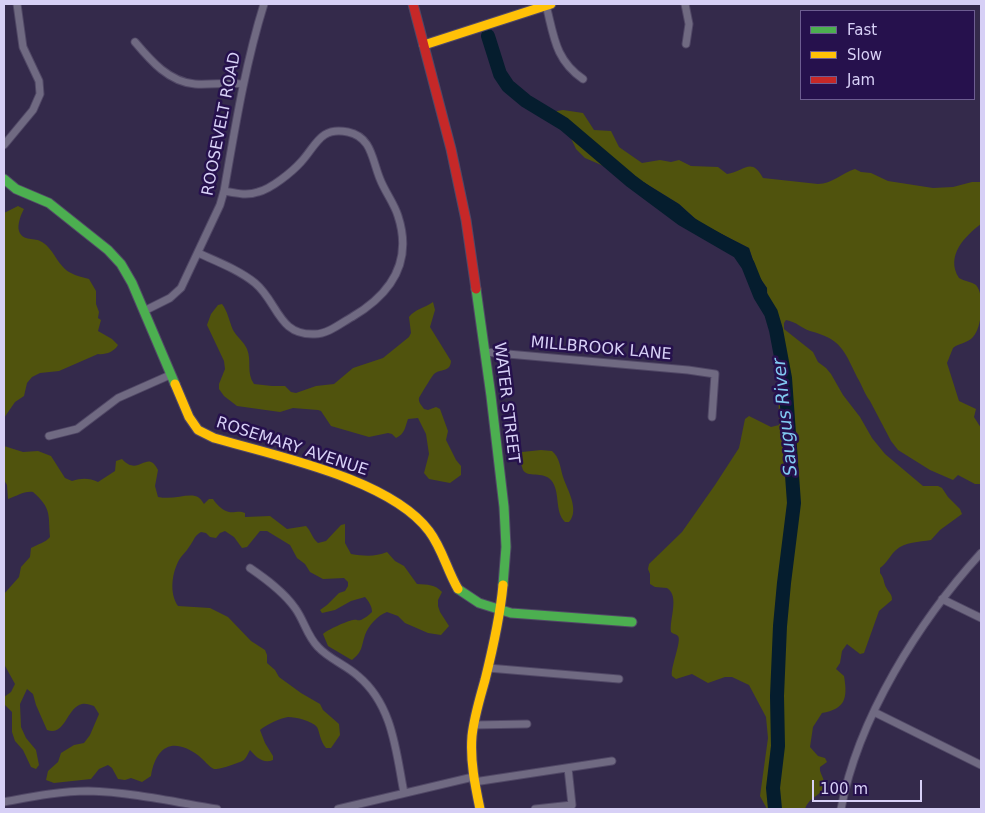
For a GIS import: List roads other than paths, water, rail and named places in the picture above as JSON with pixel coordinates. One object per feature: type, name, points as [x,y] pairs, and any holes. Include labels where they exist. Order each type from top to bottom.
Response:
[{"type":"main road","name":"WATER STREET","points":[[413,4],[451,149],[462,200],[485,352],[505,519],[506,552],[501,611],[474,725],[472,750],[474,780],[480,809]]},
{"type":"main road","points":[[424,45],[548,4]]},
{"type":"main road","name":"ROSEMARY AVENUE","points":[[4,179],[16,189],[49,204],[108,250],[126,273],[189,417],[196,428],[202,433],[332,472],[370,488],[406,507],[422,522],[435,539],[458,590],[469,598],[501,611],[517,614],[632,622]]},
{"type":"street","points":[[4,145],[38,103],[40,94],[39,81],[23,47],[17,4]]},
{"type":"street","name":"ROOSEVELT ROAD","points":[[144,311],[170,298],[179,291],[198,253],[224,191],[243,84],[264,4]]},
{"type":"street","points":[[548,4],[555,43],[561,57],[572,72],[583,79]]},
{"type":"street","points":[[685,4],[689,24],[686,44]]},
{"type":"street","points":[[135,42],[158,68],[183,82],[196,84],[243,84]]},
{"type":"street","points":[[198,253],[235,270],[257,284],[287,326],[298,331],[314,334],[332,328],[371,305],[387,290],[397,271],[402,243],[398,216],[380,181],[370,149],[364,140],[357,135],[339,131],[325,134],[317,140],[299,165],[262,191],[247,194],[224,191]]},
{"type":"street","name":"MILLBROOK LANE","points":[[485,352],[715,374],[712,417]]},
{"type":"street","points":[[49,436],[77,429],[118,398],[170,375]]},
{"type":"street","points":[[841,809],[853,762],[874,712],[908,650],[942,599],[981,553]]},
{"type":"street","points":[[250,568],[273,585],[295,607],[318,647],[360,677],[374,693],[384,710],[392,731],[404,794]]},
{"type":"street","points":[[942,599],[981,618]]},
{"type":"street","points":[[488,668],[619,679]]},
{"type":"street","points":[[874,712],[981,766]]},
{"type":"street","points":[[474,725],[527,724]]},
{"type":"street","points":[[338,809],[474,780],[612,761]]},
{"type":"street","points":[[535,809],[572,807],[568,768]]},
{"type":"street","points":[[4,802],[66,793],[102,792],[218,809]]},
{"type":"water","points":[[613,170],[627,174],[645,183],[679,204],[700,223],[749,248],[758,275],[767,288],[767,299],[754,275],[749,255],[732,241],[680,215],[627,175]]},
{"type":"waterway","name":"Saugus River","points":[[488,36],[500,74],[508,86],[526,101],[564,124],[631,181],[682,219],[739,252],[748,265],[760,295],[771,313],[785,378],[794,503],[780,626],[777,696],[778,746],[773,788],[775,809]]}]
